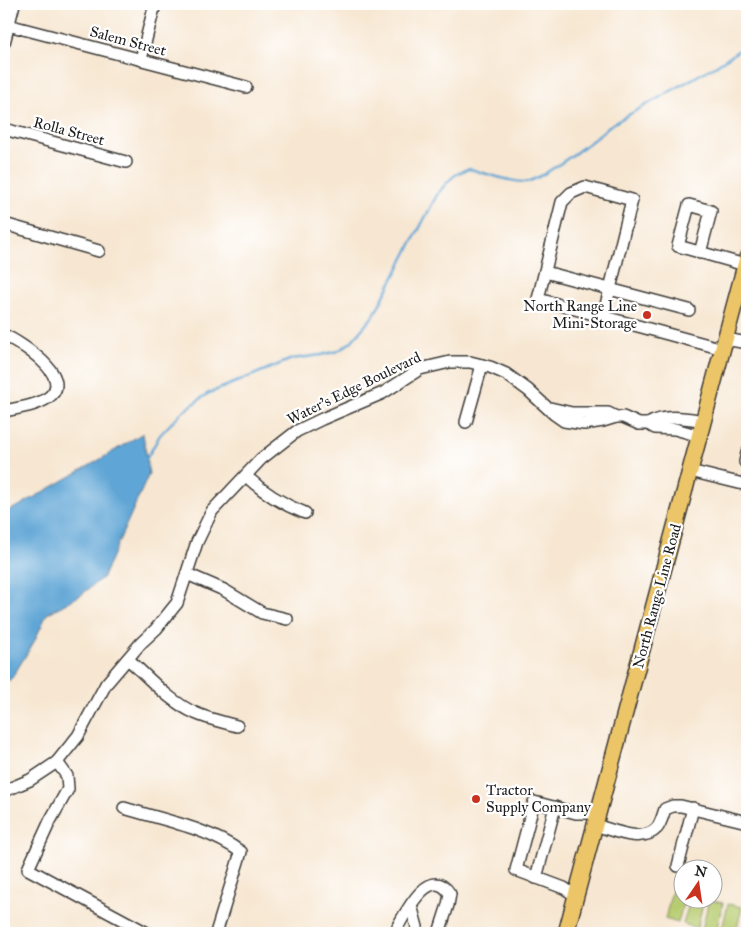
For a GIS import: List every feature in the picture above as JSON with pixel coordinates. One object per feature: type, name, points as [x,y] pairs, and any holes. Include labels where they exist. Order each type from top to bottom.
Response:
[{"type":"main road","name":"North Range Line Road","points":[[566,933],[746,262]]},
{"type":"street","points":[[4,43],[6,25],[14,4]]},
{"type":"street","points":[[140,60],[156,4]]},
{"type":"street","name":"Salem Street","points":[[6,25],[246,87]]},
{"type":"street","name":"Rolla Street","points":[[4,129],[126,162]]},
{"type":"street","points":[[603,317],[632,200],[586,187],[571,193],[562,202],[538,299],[603,317],[724,344],[747,343]]},
{"type":"street","points":[[4,224],[99,251]]},
{"type":"street","points":[[700,253],[746,262]]},
{"type":"street","points":[[545,272],[690,310]]},
{"type":"street","points":[[4,335],[29,351],[48,367],[57,382],[55,390],[48,398],[38,403],[4,411]]},
{"type":"street","name":"Water's Edge Boulevard","points":[[4,791],[30,780],[57,762],[78,736],[106,684],[141,642],[156,629],[177,604],[197,542],[212,511],[261,459],[297,431],[330,415],[383,394],[420,368],[450,362],[470,362],[506,374],[564,421],[593,423],[623,417],[639,424],[648,424],[655,428],[702,429]]},
{"type":"street","points":[[466,422],[482,365]]},
{"type":"street","points":[[747,454],[745,462],[747,462]]},
{"type":"street","points":[[690,471],[747,485]]},
{"type":"street","points":[[246,476],[260,489],[284,504],[305,513]]},
{"type":"street","points":[[188,574],[224,590],[262,612],[287,619]]},
{"type":"street","points":[[128,659],[162,689],[195,713],[237,726]]},
{"type":"street","points":[[57,762],[67,776],[68,789],[50,821],[28,869],[147,933]]},
{"type":"street","points":[[576,896],[564,888],[516,870],[534,802],[597,819],[630,835],[651,833],[658,826],[665,809],[673,806],[693,808],[747,822]]},
{"type":"street","points":[[536,878],[555,807]]},
{"type":"street","points":[[124,808],[205,833],[227,842],[242,852],[216,933]]},
{"type":"street","points":[[680,860],[693,808]]},
{"type":"street","points":[[398,926],[426,886],[436,884],[445,887],[450,894],[439,933]]},
{"type":"street","points":[[411,905],[417,933]]},
{"type":"green space","points":[[672,890],[674,891],[674,910],[681,910],[678,923],[665,919]]},
{"type":"green space","points":[[728,904],[742,907],[736,933],[721,933]]},
{"type":"green space","points":[[687,910],[702,910],[697,928],[683,924]]},
{"type":"green space","points":[[707,910],[721,910],[716,932],[702,929]]},
{"type":"water","points":[[143,433],[149,474],[103,577],[81,595],[47,614],[34,642],[12,678],[4,684],[4,512],[17,507]]},
{"type":"waterway","points":[[147,458],[160,435],[181,413],[207,394],[292,359],[338,351],[351,342],[374,315],[438,193],[460,172],[470,169],[514,181],[526,182],[533,180],[569,158],[609,126],[715,66],[747,45]]},
{"type":"place","name":"North Range Line Mini-Storage","points":[[647,315]]},
{"type":"place","name":"Tractor Supply Company","points":[[476,799]]}]
